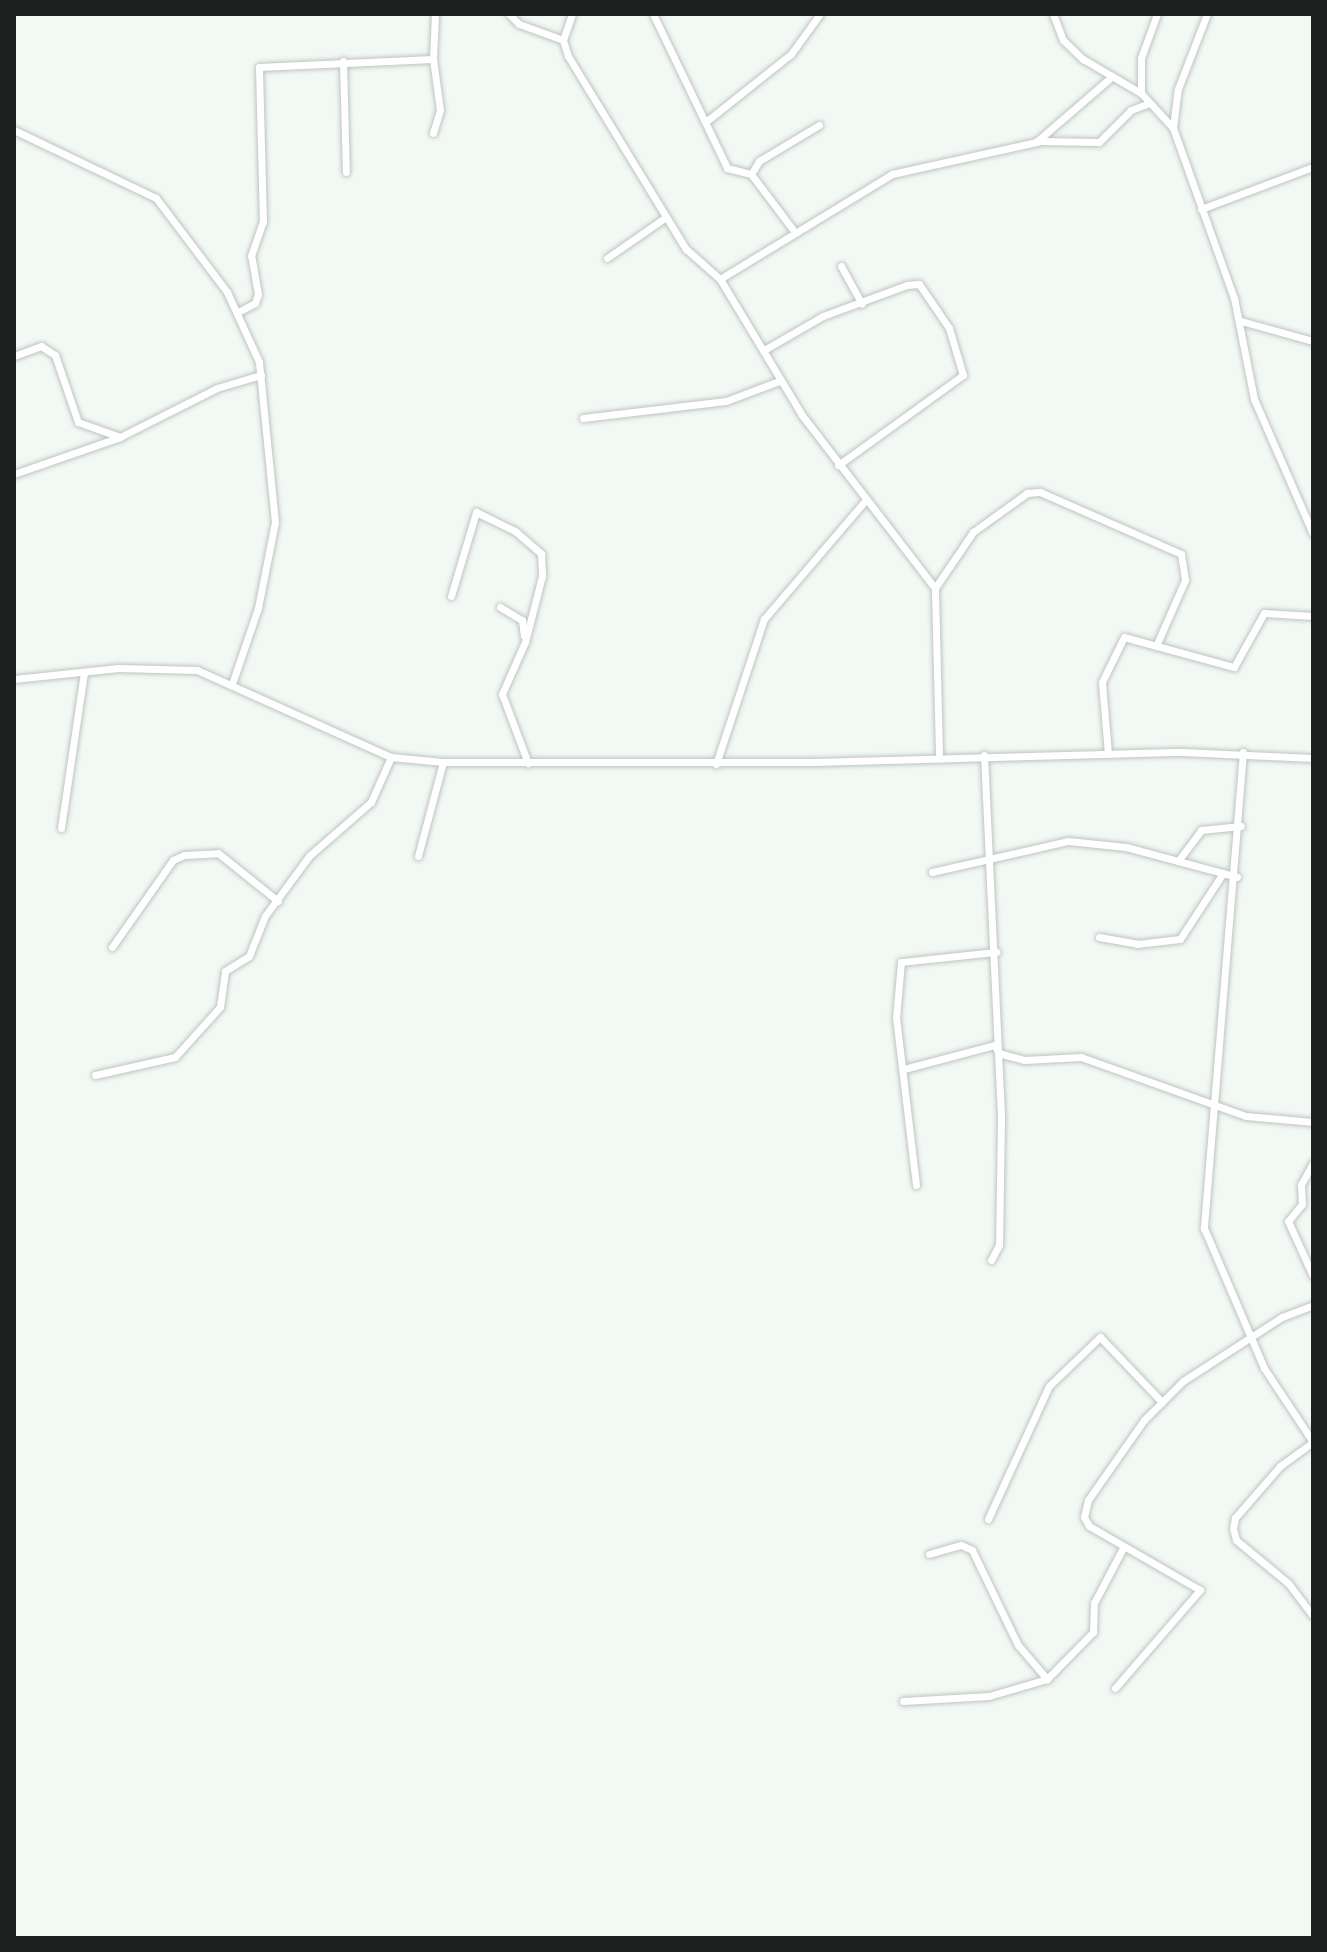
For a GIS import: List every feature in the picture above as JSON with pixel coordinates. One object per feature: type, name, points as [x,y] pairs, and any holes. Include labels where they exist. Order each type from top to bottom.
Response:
[{"type":"street","points":[[433,133],[440,110],[433,59],[435,14]]},
{"type":"street","points":[[509,14],[519,24],[563,40],[686,249],[720,279],[764,350],[779,381],[864,502],[935,588]]},
{"type":"street","points":[[563,40],[572,14]]},
{"type":"street","points":[[653,14],[708,120],[727,168],[751,174],[794,231]]},
{"type":"street","points":[[708,120],[791,54],[820,14]]},
{"type":"street","points":[[1053,14],[1063,40],[1109,79],[1141,93],[1173,128],[1241,321],[1254,399],[1313,534]]},
{"type":"street","points":[[1141,93],[1141,58],[1157,14]]},
{"type":"street","points":[[1173,128],[1178,89],[1207,14]]},
{"type":"street","points":[[238,312],[255,303],[258,294],[251,256],[263,222],[259,67],[433,59]]},
{"type":"street","points":[[343,61],[346,172]]},
{"type":"street","points":[[1036,142],[1109,79]]},
{"type":"street","points":[[720,279],[794,231],[892,174],[1036,142],[1099,142],[1131,110],[1149,103]]},
{"type":"street","points":[[751,174],[759,161],[819,125]]},
{"type":"street","points":[[14,143],[16,131],[156,198],[238,312],[261,375],[275,522],[258,608],[233,681]]},
{"type":"street","points":[[1201,209],[1313,167]]},
{"type":"street","points":[[607,258],[666,217]]},
{"type":"street","points":[[841,266],[862,304]]},
{"type":"street","points":[[764,350],[804,324],[919,284],[949,328],[963,375],[838,465]]},
{"type":"street","points":[[1241,321],[1313,341]]},
{"type":"street","points":[[14,356],[41,346],[55,355],[78,422],[120,437]]},
{"type":"street","points":[[14,474],[120,437],[217,388],[261,375]]},
{"type":"street","points":[[583,418],[726,401],[779,381]]},
{"type":"street","points":[[939,754],[935,588],[973,532],[1027,493],[1040,492],[1181,554],[1185,580],[1156,646]]},
{"type":"street","points":[[716,764],[764,619],[864,502]]},
{"type":"street","points":[[451,596],[476,512],[515,531],[541,554],[542,576],[525,642],[501,705],[528,763]]},
{"type":"street","points":[[500,607],[522,620],[525,642]]},
{"type":"street","points":[[1108,754],[1102,682],[1120,641],[1156,646],[1234,667],[1264,613],[1313,616]]},
{"type":"street","points":[[14,679],[162,666],[233,681],[391,757],[443,762],[716,764],[939,754],[1243,752],[1313,758]]},
{"type":"street","points":[[61,828],[84,672]]},
{"type":"street","points":[[1243,752],[1237,877],[1212,1103],[1204,1228],[1264,1368],[1311,1443],[1313,1454]]},
{"type":"street","points":[[984,755],[993,859],[996,952],[999,1245],[991,1260]]},
{"type":"street","points":[[95,1075],[175,1057],[220,1007],[225,971],[249,956],[278,901],[322,840],[371,802],[391,757]]},
{"type":"street","points":[[418,856],[443,762]]},
{"type":"street","points":[[1178,861],[1201,830],[1241,826]]},
{"type":"street","points":[[932,872],[1068,841],[1163,857],[1237,877]]},
{"type":"street","points":[[1163,857],[1185,849]]},
{"type":"street","points":[[112,947],[173,860],[184,855],[218,853],[278,901]]},
{"type":"street","points":[[1099,937],[1137,944],[1180,939],[1223,873]]},
{"type":"street","points":[[916,1185],[896,1018],[904,959],[996,952]]},
{"type":"street","points":[[995,1045],[998,1053],[1024,1060],[1081,1057],[1246,1116],[1313,1122]]},
{"type":"street","points":[[904,1069],[995,1045]]},
{"type":"street","points":[[1313,1163],[1301,1185],[1302,1204],[1288,1221],[1313,1276]]},
{"type":"street","points":[[1115,1688],[1200,1590],[1089,1526],[1084,1508],[1162,1402],[1252,1336],[1313,1305]]},
{"type":"street","points":[[988,1519],[1049,1386],[1100,1337],[1162,1402]]},
{"type":"street","points":[[1311,1443],[1253,1495],[1233,1528],[1236,1540],[1288,1583],[1313,1616]]},
{"type":"street","points":[[929,1554],[961,1545],[972,1550],[1018,1645],[1047,1679]]},
{"type":"street","points":[[903,1701],[989,1696],[1047,1679],[1093,1632],[1094,1603],[1123,1548]]}]
